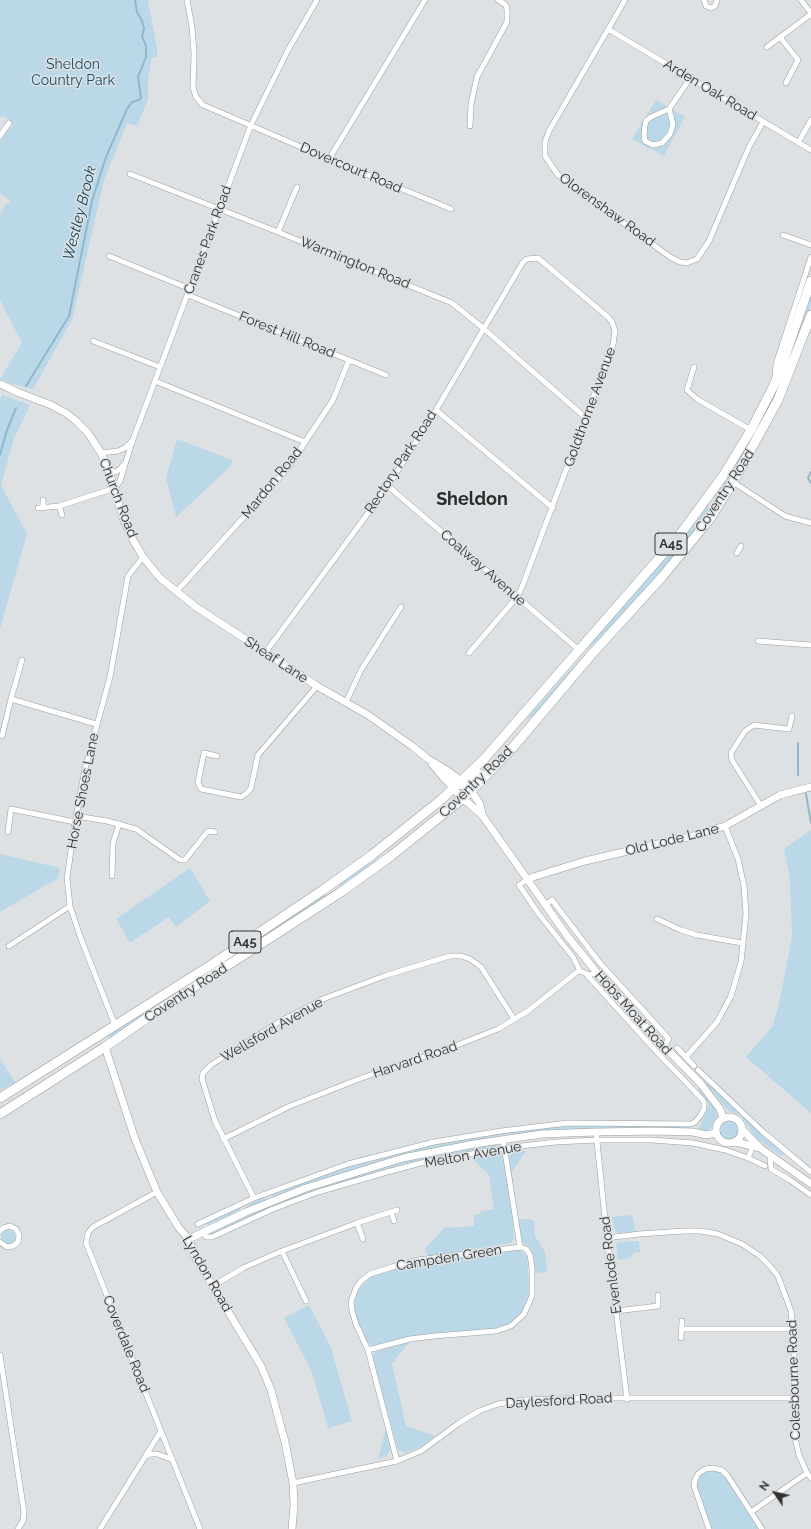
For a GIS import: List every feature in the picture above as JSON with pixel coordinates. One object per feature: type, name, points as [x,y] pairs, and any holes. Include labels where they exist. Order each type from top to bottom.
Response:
[{"type":"highway","name":"Coventry Road","points":[[0,1099],[211,965],[323,890],[372,855],[390,846],[463,790],[502,739],[519,726],[585,652],[682,532],[725,473],[751,430],[773,388],[811,281]]},
{"type":"highway","name":"Coventry Road","points":[[0,1114],[341,892],[391,856],[463,790],[509,752],[533,724],[585,652],[611,633],[662,577],[701,530],[733,482],[778,400],[811,315]]},
{"type":"highway","points":[[446,774],[463,790]]},
{"type":"highway","points":[[0,1099],[15,1095],[97,1044],[105,1047]]},
{"type":"street","name":"Dovercourt Road","points":[[187,0],[192,27],[194,53],[193,88],[196,97],[203,105],[451,209]]},
{"type":"street","name":"Cranes Park Road","points":[[115,488],[120,481],[132,442],[251,126],[288,50],[317,0]]},
{"type":"street","points":[[329,159],[425,0]]},
{"type":"street","points":[[470,126],[471,104],[477,77],[507,22],[506,5],[498,0]]},
{"type":"street","name":"Olorenshaw Road","points":[[625,0],[549,131],[545,142],[545,156],[558,175],[670,257],[680,262],[687,263],[697,259],[709,241],[749,147],[763,122]]},
{"type":"street","points":[[704,0],[706,6],[711,8],[715,6],[717,0]]},
{"type":"street","points":[[767,47],[811,14],[801,0]]},
{"type":"street","name":"Arden Oak Road","points":[[608,29],[811,150]]},
{"type":"street","points":[[780,37],[798,60],[786,83]]},
{"type":"street","points":[[669,109],[673,124],[670,134],[662,143],[653,145],[649,143],[645,140],[644,136],[646,121],[651,117],[669,109],[690,77]]},
{"type":"street","points":[[798,143],[811,120]]},
{"type":"street","points":[[0,136],[9,123]]},
{"type":"street","name":"Warmington Road","points":[[130,174],[452,303],[483,328],[586,418]]},
{"type":"street","points":[[278,232],[297,187]]},
{"type":"street","points":[[783,234],[811,245]]},
{"type":"street","points":[[109,256],[190,289]]},
{"type":"street","name":"Coventry Road","points":[[773,388],[776,364],[811,257]]},
{"type":"street","name":"Goldthorne Avenue","points":[[469,653],[517,597],[522,588],[553,508],[612,345],[615,326],[608,316],[541,260],[532,258],[523,262]]},
{"type":"street","name":"Rectory Park Road","points":[[265,653],[388,486],[436,410],[523,262]]},
{"type":"street","name":"Forest Hill Road","points":[[188,295],[386,375]]},
{"type":"street","points":[[93,341],[160,367]]},
{"type":"street","name":"Mardon Road","points":[[176,592],[284,474],[333,400],[349,360]]},
{"type":"street","points":[[694,367],[687,390],[697,399],[751,430]]},
{"type":"street","points":[[155,380],[305,442]]},
{"type":"street","name":"Church Road","points":[[0,384],[51,405],[66,413],[88,433],[101,453],[109,471],[123,518],[137,548]]},
{"type":"street","points":[[436,410],[553,508]]},
{"type":"street","points":[[101,453],[118,451],[125,448],[132,442]]},
{"type":"street","points":[[109,471],[116,472],[127,460]]},
{"type":"street","points":[[733,482],[785,516],[811,523]]},
{"type":"street","name":"Coalway Avenue","points":[[388,486],[517,597],[585,652]]},
{"type":"street","points":[[43,500],[41,508],[59,506],[115,488]]},
{"type":"street","points":[[59,506],[62,515]]},
{"type":"street","points":[[736,553],[741,546]]},
{"type":"street","name":"Sheaf Lane","points":[[137,548],[160,578],[176,592],[265,653],[388,729],[446,774]]},
{"type":"street","name":"Horse Shoes Lane","points":[[115,1025],[81,939],[70,906],[67,878],[75,822],[85,769],[110,677],[128,576],[143,557]]},
{"type":"street","points":[[346,702],[361,670],[401,607]]},
{"type":"street","points":[[758,641],[811,645]]},
{"type":"street","points":[[2,736],[22,660]]},
{"type":"street","points":[[217,756],[204,753],[198,786],[201,789],[241,797],[251,788],[258,755],[317,686]]},
{"type":"street","points":[[11,700],[96,724]]},
{"type":"street","points":[[761,806],[732,760],[731,752],[745,731],[754,725],[789,729],[792,716]]},
{"type":"street","name":"Old Lode Lane","points":[[527,880],[585,861],[692,836],[725,826],[780,795],[811,787]]},
{"type":"street","name":"Hobs Moat Road","points":[[463,790],[475,809],[482,814],[527,880],[579,951],[664,1047],[701,1084],[720,1109],[723,1118]]},
{"type":"street","name":"Hobs Moat Road","points":[[463,790],[480,804],[482,814]]},
{"type":"street","points":[[8,832],[11,809],[75,822]]},
{"type":"street","points":[[76,816],[107,821],[136,829],[180,860],[185,860],[207,832],[215,832]]},
{"type":"street","points":[[112,876],[113,843],[119,824]]},
{"type":"street","points":[[686,1057],[717,1022],[731,996],[741,962],[746,914],[744,886],[738,859],[725,826]]},
{"type":"street","name":"Hobs Moat Road","points":[[527,880],[519,885],[538,913],[573,957],[580,971]]},
{"type":"street","name":"Hobs Moat Road","points":[[545,905],[552,900],[600,962],[669,1039],[664,1047]]},
{"type":"street","points":[[9,946],[70,906]]},
{"type":"street","points":[[657,919],[681,930],[697,935],[742,943]]},
{"type":"street","points":[[573,957],[579,951]]},
{"type":"street","name":"Wellsford Avenue","points":[[254,1198],[215,1121],[203,1083],[203,1073],[212,1065],[257,1035],[323,999],[387,975],[444,958],[461,956],[470,959],[481,967],[514,1019]]},
{"type":"street","points":[[580,971],[587,975],[596,972]]},
{"type":"street","name":"Harvard Road","points":[[224,1139],[290,1106],[359,1079],[455,1046],[498,1029],[528,1011],[580,971]]},
{"type":"street","name":"Hobs Moat Road","points":[[587,975],[701,1098],[705,1106],[695,1122]]},
{"type":"street","name":"Lyndon Road","points":[[105,1047],[135,1139],[157,1192],[179,1228],[189,1239],[194,1255],[261,1366],[271,1390],[285,1442],[293,1483],[294,1505],[292,1529]]},
{"type":"street","points":[[677,1048],[767,1135],[811,1172]]},
{"type":"street","points":[[730,1117],[737,1120],[741,1124],[741,1136],[736,1142],[730,1144],[719,1139],[716,1133],[717,1125],[723,1118],[730,1117]]},
{"type":"street","points":[[693,1132],[695,1122]]},
{"type":"street","name":"Melton Avenue","points":[[200,1223],[254,1198],[348,1164],[434,1142],[501,1131],[568,1123],[691,1124],[695,1122]]},
{"type":"street","points":[[742,1129],[760,1148],[811,1184]]},
{"type":"street","name":"Melton Avenue","points":[[189,1239],[270,1201],[335,1178],[403,1158],[474,1144],[542,1134],[596,1132],[693,1132],[706,1135],[716,1133]]},
{"type":"street","name":"Evenlode Road","points":[[596,1132],[607,1238],[627,1399]]},
{"type":"street","name":"Campden Green","points":[[504,1139],[504,1148],[520,1247]]},
{"type":"street","name":"Melton Avenue","points":[[204,1232],[206,1237],[212,1237],[288,1203],[318,1192],[387,1172],[421,1163],[504,1148],[556,1142],[597,1140],[676,1141],[725,1150],[765,1166]]},
{"type":"street","points":[[736,1142],[760,1148]]},
{"type":"street","points":[[748,1158],[751,1151]]},
{"type":"street","points":[[770,1154],[771,1168],[811,1195]]},
{"type":"street","name":"Coverdale Road","points":[[157,1192],[93,1227],[88,1233],[86,1243],[200,1529]]},
{"type":"street","points":[[267,1193],[270,1201]]},
{"type":"street","points":[[243,1203],[246,1212]]},
{"type":"street","points":[[213,1286],[243,1268],[282,1251],[357,1223],[394,1211],[394,1221]]},
{"type":"street","points":[[357,1223],[363,1239]]},
{"type":"street","points":[[0,1231],[3,1228],[10,1226],[16,1229],[19,1235],[18,1242],[13,1246],[7,1247],[0,1244]]},
{"type":"street","name":"Colesbourne Road","points":[[607,1238],[684,1230],[701,1231],[731,1238],[751,1249],[760,1256],[778,1276],[784,1288],[791,1311],[793,1328],[795,1438],[799,1455],[811,1478]]},
{"type":"street","name":"Campden Green","points":[[368,1350],[410,1339],[496,1332],[517,1322],[524,1314],[532,1296],[530,1255],[526,1249],[520,1247],[418,1260],[370,1274],[361,1281],[356,1288],[351,1302],[352,1311],[356,1324],[368,1350],[397,1461]]},
{"type":"street","points":[[282,1251],[306,1302]]},
{"type":"street","points":[[616,1311],[658,1306],[658,1295]]},
{"type":"street","points":[[681,1338],[682,1321]]},
{"type":"street","points":[[682,1329],[793,1328]]},
{"type":"street","points":[[0,1355],[24,1512],[23,1521],[18,1529]]},
{"type":"street","name":"Daylesford Road","points":[[293,1483],[397,1461],[421,1451],[459,1423],[479,1411],[498,1404],[522,1400],[794,1398]]},
{"type":"street","points":[[100,1529],[161,1430]]},
{"type":"street","points":[[146,1456],[157,1454],[171,1459]]},
{"type":"street","points":[[709,1529],[694,1486],[698,1474],[705,1469],[712,1468],[722,1470],[727,1475],[762,1529]]},
{"type":"street","points":[[751,1512],[807,1472]]},
{"type":"green space","name":"Sheldon Country Park","points":[[0,0],[148,0],[157,48],[157,57],[152,57],[146,105],[137,126],[127,123],[104,180],[72,320],[33,389],[9,383],[0,379],[22,343],[0,300],[0,214],[6,204],[12,202],[0,193],[0,141],[13,126],[5,116],[0,117]]},
{"type":"green space","points":[[656,100],[685,117],[664,156],[632,139]]},
{"type":"green space","points":[[811,293],[811,305],[795,351],[792,350]]},
{"type":"green space","points":[[2,395],[30,405],[14,438],[1,485],[27,534],[0,629],[0,401]]},
{"type":"green space","points":[[754,431],[758,433],[715,505],[713,504],[716,498],[713,497]]},
{"type":"green space","points":[[177,439],[232,460],[231,466],[176,517],[166,478]]},
{"type":"green space","points":[[709,501],[711,502],[707,508],[711,510],[692,537],[623,614],[595,643],[585,650]]},
{"type":"green space","points":[[587,654],[539,712],[528,719],[527,718],[584,655]]},
{"type":"green space","points":[[811,830],[811,1113],[746,1057],[772,1027],[779,1004],[792,937],[790,879],[784,849]]},
{"type":"green space","points":[[0,854],[60,868],[58,878],[0,912]]},
{"type":"green space","points":[[376,859],[378,862],[342,888],[339,885],[328,891]]},
{"type":"green space","points":[[190,868],[210,901],[176,927],[169,917],[130,943],[116,919]]},
{"type":"green space","points":[[336,889],[337,890],[112,1038],[106,1035],[323,894],[325,897]]},
{"type":"green space","points":[[0,1058],[15,1082],[0,1090]]},
{"type":"green space","points":[[708,1082],[741,1115],[729,1111],[726,1108],[706,1084]]},
{"type":"green space","points":[[699,1089],[715,1109],[717,1115],[716,1121],[712,1128],[706,1131],[699,1129],[708,1103],[697,1091]]},
{"type":"green space","points":[[741,1115],[784,1154],[781,1156],[756,1138]]},
{"type":"green space","points":[[726,1120],[734,1120],[740,1126],[740,1134],[734,1140],[726,1140],[720,1134],[720,1126]]},
{"type":"green space","points":[[585,1125],[691,1126],[692,1128],[691,1130],[620,1127],[508,1134],[404,1155],[360,1167],[273,1197],[271,1195],[344,1168],[430,1146],[520,1130]]},
{"type":"green space","points":[[496,1144],[497,1147],[426,1160],[349,1181],[213,1235],[209,1233],[289,1197],[396,1163],[446,1152]]},
{"type":"green space","points":[[526,1151],[512,1172],[517,1219],[529,1219],[534,1221],[535,1236],[545,1252],[547,1272],[535,1273],[534,1259],[531,1250],[522,1241],[519,1225],[513,1226],[514,1237],[511,1243],[428,1257],[425,1249],[444,1228],[474,1226],[474,1215],[479,1214],[481,1211],[494,1209],[489,1175],[472,1158]]},
{"type":"green space","points":[[263,1197],[265,1198],[265,1201],[247,1207],[247,1205]]},
{"type":"green space","points":[[240,1207],[240,1211],[207,1225],[206,1223]]},
{"type":"green space","points":[[627,1215],[633,1217],[635,1231],[619,1233],[614,1229],[612,1217]]},
{"type":"green space","points":[[8,1230],[13,1232],[15,1237],[13,1242],[8,1244],[3,1242],[1,1237],[3,1232]]},
{"type":"green space","points":[[639,1241],[640,1252],[635,1252],[629,1258],[618,1260],[616,1245],[618,1242]]},
{"type":"green space","points":[[518,1249],[527,1257],[530,1294],[526,1307],[516,1320],[504,1327],[407,1337],[373,1346],[366,1341],[357,1323],[354,1301],[358,1290],[370,1277],[393,1268]]},
{"type":"green space","points":[[309,1305],[331,1348],[352,1421],[328,1428],[312,1372],[284,1318]]},
{"type":"green space","points":[[409,1342],[392,1364],[406,1426],[435,1436],[422,1446],[406,1453],[398,1450],[372,1358],[375,1352]]},
{"type":"green space","points":[[386,1427],[392,1447],[386,1457],[378,1459]]},
{"type":"green space","points":[[715,1470],[727,1478],[759,1529],[711,1529],[698,1492],[697,1484],[701,1474],[705,1471]]},
{"type":"waterway","name":"Westley Brook","points":[[26,386],[69,316],[92,201],[106,157],[127,109],[132,102],[141,98],[138,77],[146,57],[146,46],[142,36],[144,29],[137,12],[135,0]]},
{"type":"waterway","name":"Westley Brook","points":[[0,455],[7,430],[16,408]]},
{"type":"waterway","points":[[811,472],[808,478],[811,483]]},
{"type":"waterway","points":[[798,743],[798,775]]},
{"type":"waterway","points":[[806,794],[811,823]]},
{"type":"district","name":"Sheldon","points":[[472,500]]}]
